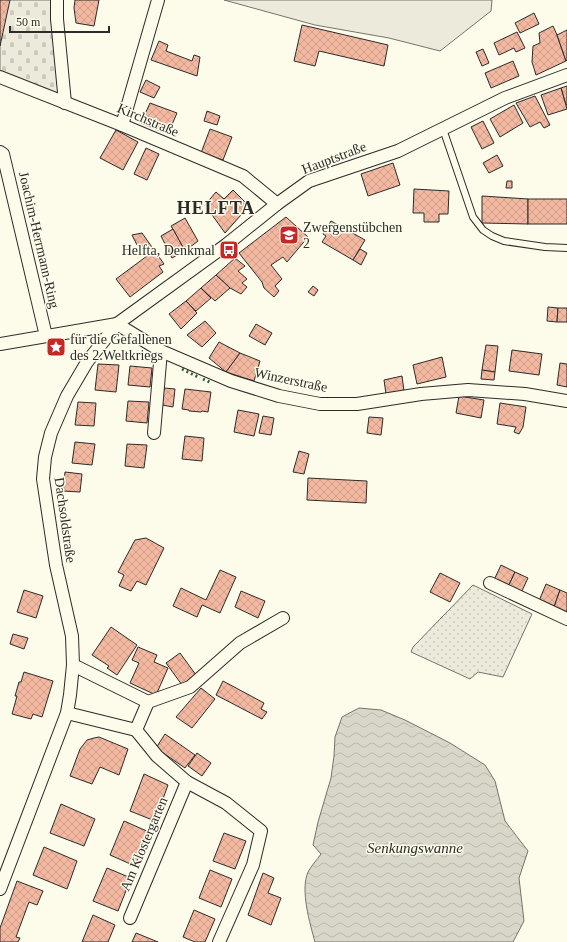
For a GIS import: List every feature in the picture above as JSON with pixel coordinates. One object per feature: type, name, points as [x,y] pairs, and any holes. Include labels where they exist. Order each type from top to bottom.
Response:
[{"type":"street","points":[[57,0],[57,19],[65,103]]},
{"type":"street","points":[[122,125],[158,0]]},
{"type":"street","name":"Hauptstraße","points":[[117,324],[226,245],[277,204],[309,181],[398,150],[505,98],[567,75]]},
{"type":"street","name":"Kirchstraße","points":[[0,77],[122,125],[243,176],[277,204]]},
{"type":"street","name":"Joachim-Herrmann-Ring","points":[[0,152],[3,154],[46,336]]},
{"type":"street","points":[[0,344],[117,324]]},
{"type":"street","name":"Winzerstraße","points":[[117,324],[161,351],[231,381],[279,396],[320,404],[357,404],[421,394],[468,390],[525,394],[567,401]]},
{"type":"street","name":"Dachsoldstraße","points":[[0,889],[67,713],[70,695],[73,665],[72,636],[56,565],[43,479],[45,457],[51,433],[67,396],[87,362],[117,324]]},
{"type":"street","points":[[154,433],[161,351]]},
{"type":"street","points":[[490,583],[567,619]]},
{"type":"street","points":[[73,665],[148,702],[190,687],[240,643],[283,618]]},
{"type":"street","points":[[136,730],[148,702]]},
{"type":"street","points":[[67,713],[136,730],[157,756],[186,782],[226,803],[261,831],[253,865],[219,942]]},
{"type":"street","name":"Am Klostergarten","points":[[130,918],[186,782]]},
{"type":"lane","points":[[443,129],[473,217],[483,230],[504,241],[545,247],[567,248]]},
{"type":"green space","points":[[0,0],[54,0],[60,98],[0,72]]},
{"type":"green space","points":[[224,0],[492,0],[491,11],[440,51],[389,38],[315,25]]},
{"type":"green space","points":[[473,585],[532,614],[503,677],[478,672],[470,679],[411,652],[413,647]]},
{"type":"water","name":"Senkungswanne","points":[[359,708],[381,710],[405,720],[450,743],[485,765],[495,781],[505,821],[528,851],[519,878],[524,921],[513,942],[315,942],[305,897],[306,879],[309,870],[321,854],[313,845],[331,778],[335,737],[342,717]]},
{"type":"building","points":[[0,0],[10,0],[0,46]]},
{"type":"building","points":[[75,0],[99,0],[94,26],[76,23],[74,8]]},
{"type":"building","points":[[534,13],[539,24],[520,33],[515,23]]},
{"type":"building","points":[[302,25],[388,45],[384,66],[319,51],[315,66],[294,61]]},
{"type":"building","points":[[553,26],[566,61],[536,75],[532,62],[533,46],[540,43],[539,33]]},
{"type":"building","points":[[567,30],[567,60],[566,61],[557,35]]},
{"type":"building","points":[[517,32],[525,48],[516,52],[514,48],[499,55],[494,43]]},
{"type":"building","points":[[159,41],[168,45],[166,51],[192,61],[194,55],[200,57],[197,76],[151,60]]},
{"type":"building","points":[[483,49],[489,63],[482,66],[476,52]]},
{"type":"building","points":[[513,61],[519,76],[491,88],[485,73]]},
{"type":"building","points":[[146,80],[160,87],[154,98],[140,92]]},
{"type":"building","points":[[567,86],[567,105],[566,105],[561,88]]},
{"type":"building","points":[[561,88],[567,109],[548,115],[541,95]]},
{"type":"building","points":[[535,96],[550,125],[544,128],[540,122],[530,127],[516,103]]},
{"type":"building","points":[[150,103],[177,113],[168,134],[141,123]]},
{"type":"building","points":[[514,105],[523,123],[500,137],[490,119]]},
{"type":"building","points":[[207,111],[220,116],[217,125],[204,121]]},
{"type":"building","points":[[483,121],[494,143],[482,149],[471,127]]},
{"type":"building","points":[[210,129],[232,137],[223,160],[201,153]]},
{"type":"building","points":[[116,130],[138,142],[123,170],[100,158]]},
{"type":"building","points":[[146,148],[159,154],[147,180],[134,174]]},
{"type":"building","points":[[497,155],[503,166],[489,173],[483,163]]},
{"type":"building","points":[[393,163],[400,185],[368,196],[361,174]]},
{"type":"building","points":[[507,181],[512,181],[512,188],[506,188]]},
{"type":"building","points":[[414,189],[449,191],[448,214],[439,214],[439,222],[424,222],[424,213],[413,213]]},
{"type":"building","points":[[233,190],[249,206],[225,233],[205,205],[216,192],[224,199]]},
{"type":"building","points":[[482,196],[528,199],[528,224],[482,223]]},
{"type":"building","points":[[528,199],[567,199],[567,224],[528,224]]},
{"type":"building","points":[[286,217],[308,237],[287,262],[283,257],[271,265],[282,279],[275,286],[279,291],[274,297],[264,288],[262,282],[239,253]]},
{"type":"building","points":[[185,218],[198,241],[185,251],[171,226]]},
{"type":"building","points":[[331,221],[365,240],[353,260],[322,242],[326,236],[323,234]]},
{"type":"building","points":[[173,229],[185,251],[172,258],[161,236]]},
{"type":"building","points":[[142,233],[164,264],[159,266],[163,272],[130,297],[116,279],[147,256],[142,245],[137,245],[132,235]]},
{"type":"building","points":[[360,249],[367,253],[361,265],[353,260]]},
{"type":"building","points":[[235,258],[245,266],[238,271],[247,279],[242,283],[247,287],[241,294],[230,288],[216,275]]},
{"type":"building","points":[[216,275],[230,288],[215,301],[201,288]]},
{"type":"building","points":[[313,286],[318,290],[314,296],[308,292]]},
{"type":"building","points":[[201,288],[211,298],[196,311],[186,301]]},
{"type":"building","points":[[186,301],[197,313],[181,329],[169,314]]},
{"type":"building","points":[[548,307],[558,308],[557,322],[547,321]]},
{"type":"building","points":[[558,308],[567,308],[567,322],[557,322]]},
{"type":"building","points":[[205,321],[216,333],[202,347],[187,335]]},
{"type":"building","points":[[256,324],[272,333],[265,345],[249,336]]},
{"type":"building","points":[[219,342],[240,353],[226,372],[209,358]]},
{"type":"building","points":[[486,345],[498,346],[495,372],[482,370]]},
{"type":"building","points":[[512,350],[542,354],[539,375],[509,371]]},
{"type":"building","points":[[240,353],[260,361],[254,381],[226,372]]},
{"type":"building","points":[[442,357],[446,377],[417,384],[413,365]]},
{"type":"building","points":[[560,363],[567,364],[567,387],[557,385]]},
{"type":"building","points":[[98,364],[119,365],[116,392],[95,390]]},
{"type":"building","points":[[130,366],[152,368],[150,387],[128,385]]},
{"type":"building","points":[[482,370],[495,372],[494,380],[481,379]]},
{"type":"building","points":[[402,376],[404,391],[386,394],[384,380]]},
{"type":"building","points":[[164,388],[175,389],[173,407],[162,405]]},
{"type":"building","points":[[185,389],[211,392],[208,412],[182,409]]},
{"type":"building","points":[[459,396],[484,400],[481,418],[456,413]]},
{"type":"building","points":[[128,401],[149,402],[147,423],[126,421]]},
{"type":"building","points":[[78,402],[96,403],[94,426],[75,425]]},
{"type":"building","points":[[500,403],[526,407],[523,427],[519,434],[514,432],[516,427],[497,424]]},
{"type":"building","points":[[238,410],[259,414],[254,436],[234,432]]},
{"type":"building","points":[[263,416],[274,418],[271,435],[259,433]]},
{"type":"building","points":[[369,417],[383,418],[381,435],[367,433]]},
{"type":"building","points":[[185,436],[204,438],[202,461],[182,459]]},
{"type":"building","points":[[75,442],[95,444],[92,465],[72,463]]},
{"type":"building","points":[[127,444],[147,445],[144,468],[125,466]]},
{"type":"building","points":[[299,451],[309,454],[304,474],[293,472]]},
{"type":"building","points":[[65,472],[82,474],[80,492],[63,491]]},
{"type":"building","points":[[308,478],[367,481],[366,503],[307,500]]},
{"type":"building","points":[[146,538],[164,548],[146,585],[137,581],[131,591],[119,586],[124,575],[118,572],[135,540]]},
{"type":"building","points":[[501,565],[515,572],[508,587],[494,580]]},
{"type":"building","points":[[220,570],[236,577],[220,613],[202,605],[197,617],[173,606],[181,588],[206,600]]},
{"type":"building","points":[[515,572],[528,578],[521,593],[508,587]]},
{"type":"building","points":[[440,573],[460,583],[450,602],[430,592]]},
{"type":"building","points":[[546,584],[560,590],[554,607],[539,601]]},
{"type":"building","points":[[24,590],[43,596],[36,618],[17,612]]},
{"type":"building","points":[[560,590],[567,593],[567,613],[554,607]]},
{"type":"building","points":[[241,591],[265,601],[258,618],[235,607]]},
{"type":"building","points":[[111,627],[137,645],[117,675],[107,668],[109,666],[92,655]]},
{"type":"building","points":[[13,634],[28,638],[24,649],[10,644]]},
{"type":"building","points":[[138,647],[157,655],[154,662],[168,668],[156,695],[130,683],[139,663],[132,660]]},
{"type":"building","points":[[180,653],[196,675],[182,685],[166,663]]},
{"type":"building","points":[[24,672],[53,681],[42,717],[33,714],[31,719],[12,714],[19,682],[21,682]]},
{"type":"building","points":[[223,681],[264,703],[261,709],[267,712],[262,719],[216,695]]},
{"type":"building","points":[[201,688],[215,699],[192,728],[176,717]]},
{"type":"building","points":[[165,734],[195,755],[185,768],[156,748]]},
{"type":"building","points":[[99,737],[128,749],[119,775],[100,767],[92,784],[70,776],[80,749],[87,740]]},
{"type":"building","points":[[197,753],[211,763],[202,776],[188,766]]},
{"type":"building","points":[[144,774],[168,785],[155,821],[130,811]]},
{"type":"building","points":[[61,804],[95,819],[84,846],[50,833]]},
{"type":"building","points":[[124,821],[149,832],[135,866],[110,855]]},
{"type":"building","points":[[224,833],[246,841],[235,869],[213,861]]},
{"type":"building","points":[[44,847],[77,861],[67,889],[33,875]]},
{"type":"building","points":[[107,868],[131,878],[118,911],[93,901]]},
{"type":"building","points":[[210,870],[232,879],[221,907],[199,898]]},
{"type":"building","points":[[263,873],[274,878],[268,893],[281,898],[271,925],[248,915]]},
{"type":"building","points":[[17,881],[43,891],[37,905],[29,902],[16,937],[20,938],[18,942],[0,942],[0,928]]},
{"type":"building","points":[[194,910],[215,919],[205,942],[195,942],[183,937]]},
{"type":"building","points":[[93,915],[115,925],[108,942],[82,942]]},
{"type":"building","points":[[136,933],[158,942],[132,942]]},
{"type":"hedge","points":[[182,369],[200,378]]},
{"type":"hedge","points":[[203,379],[212,383]]},
{"type":"place","name":"Zwergenstübchen 2","points":[[289,235]]},
{"type":"place","name":"Helfta, Denkmal","points":[[229,250]]},
{"type":"place","name":"für die Gefallenen des 2.Weltkriegs","points":[[56,347]]},
{"type":"district","name":"HELFTA","points":[[216,208]]}]
